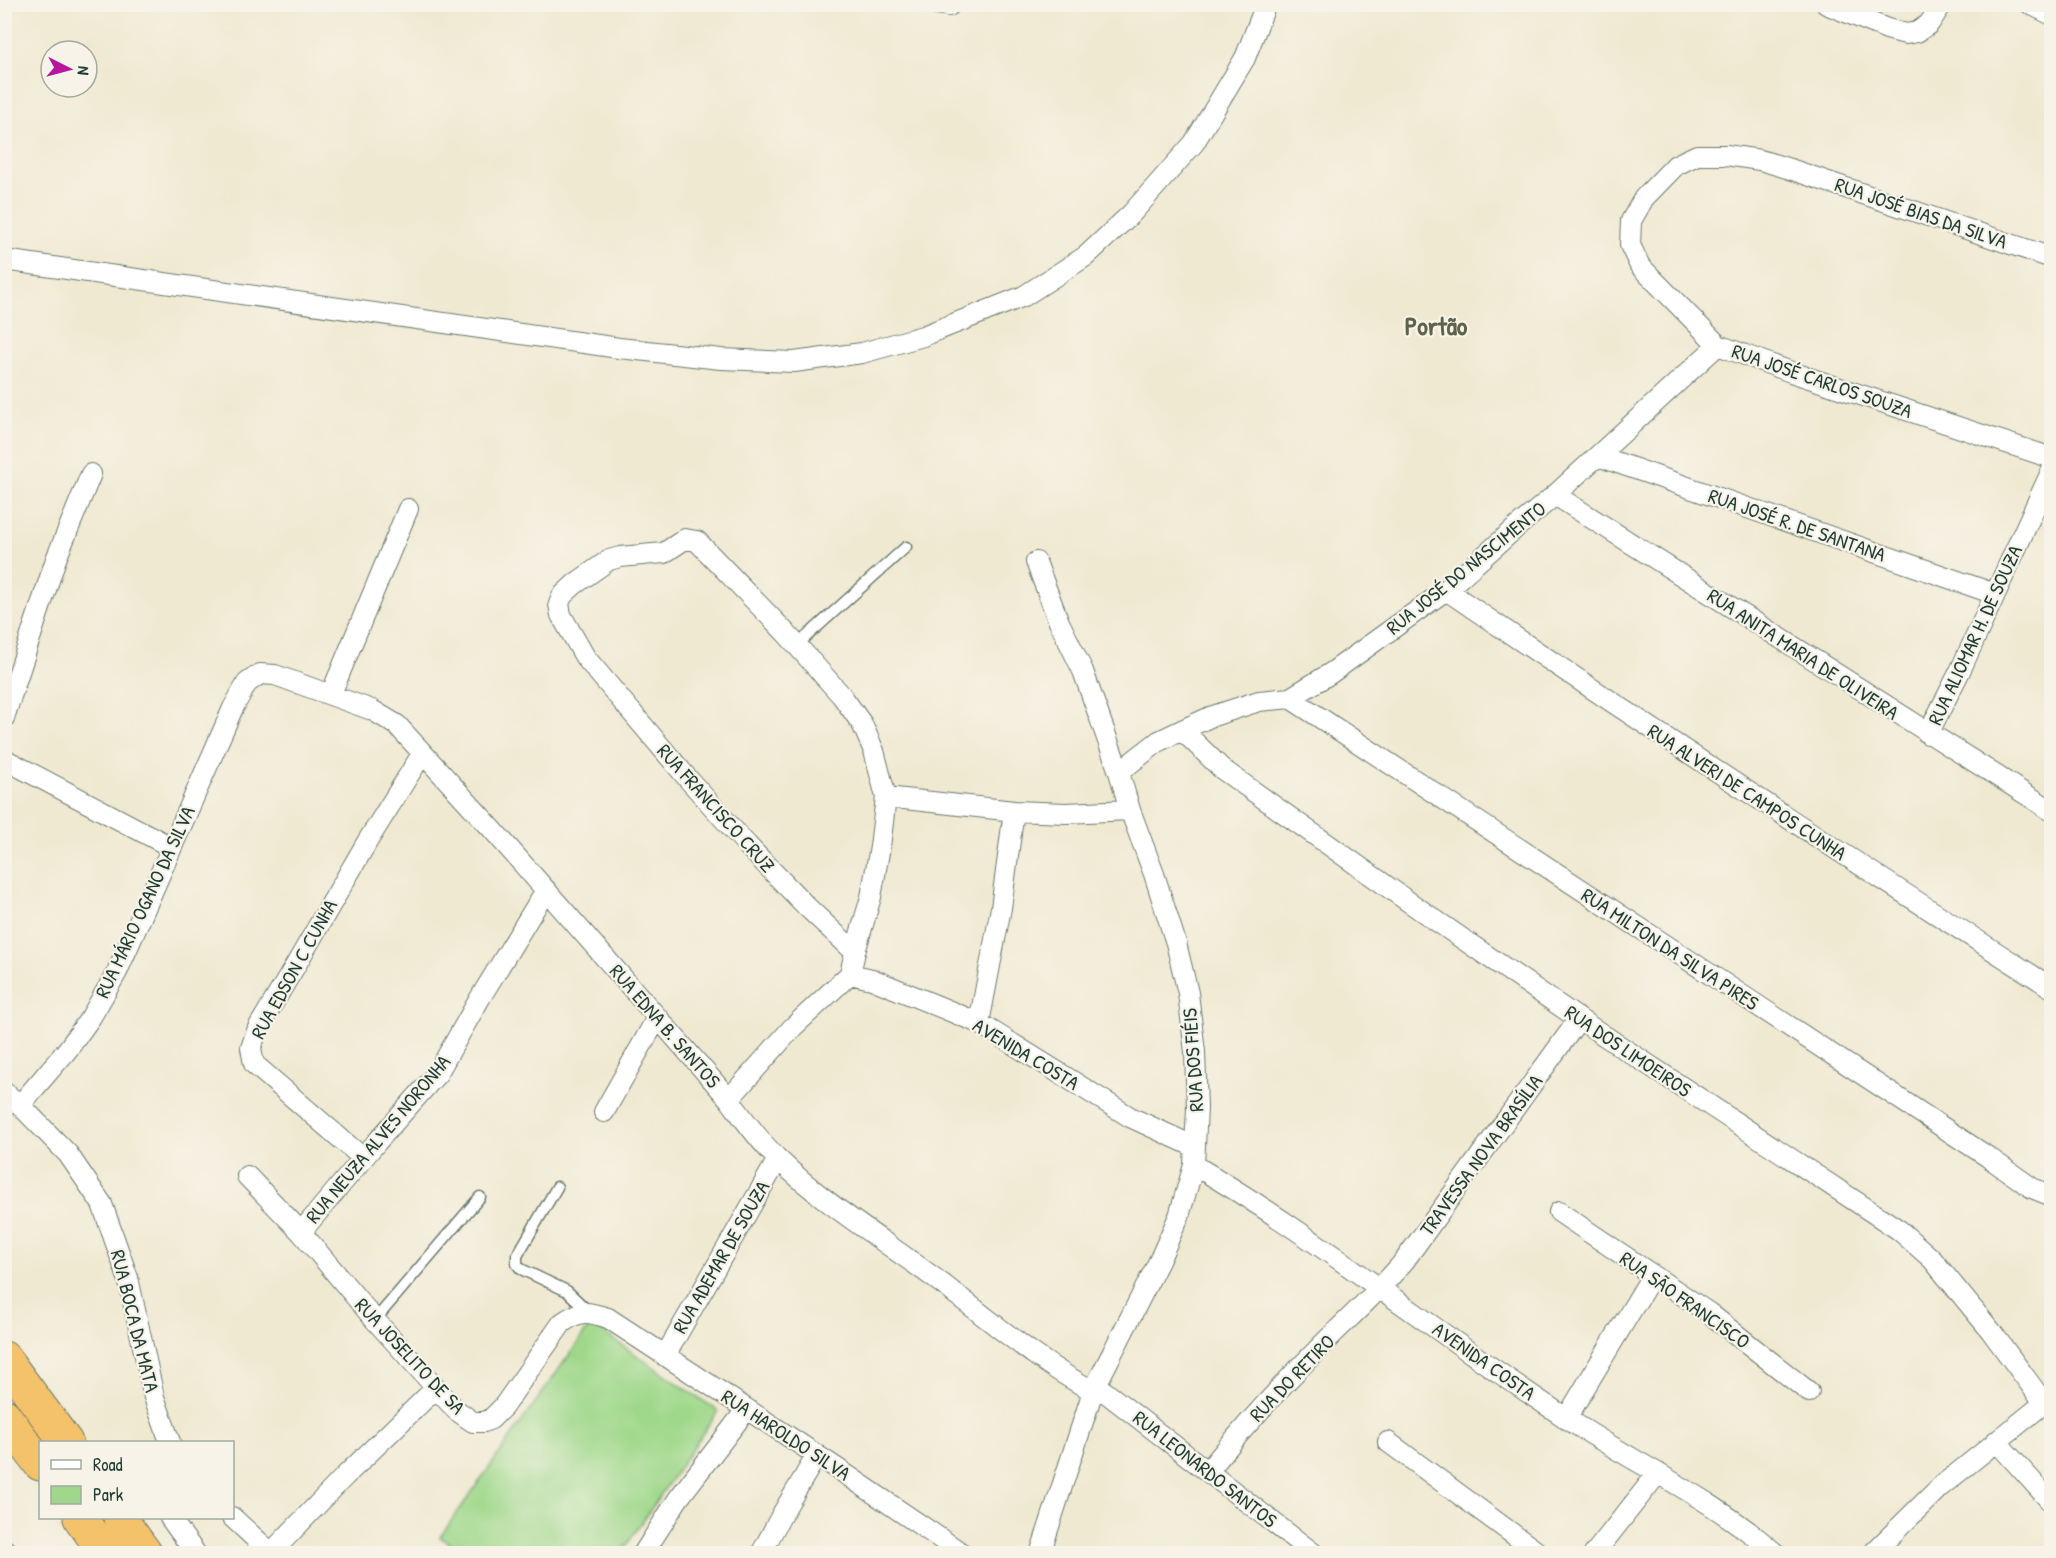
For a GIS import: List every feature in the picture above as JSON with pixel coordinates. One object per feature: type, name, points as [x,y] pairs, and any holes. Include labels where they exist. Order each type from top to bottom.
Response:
[{"type":"highway","points":[[4,1358],[65,1441]]},
{"type":"highway","points":[[4,1415],[39,1463]]},
{"type":"highway","points":[[81,1519],[106,1554]]},
{"type":"highway","points":[[121,1519],[146,1554]]},
{"type":"street","points":[[4,260],[619,348],[721,359],[794,362],[862,352],[923,336],[1024,296],[1086,256],[1132,213],[1194,143],[1245,58],[1266,4]]},
{"type":"street","points":[[1826,4],[1887,29],[1906,33],[1917,32],[1929,24],[1942,4]]},
{"type":"street","points":[[2030,4],[2052,15]]},
{"type":"street","name":"RUA JOSÉ CARLOS SOUZA","points":[[1790,169],[1760,160],[1726,155],[1696,156],[1676,165],[1644,198],[1631,221],[1630,245],[1640,266],[1718,345],[1791,372],[2052,458]]},
{"type":"street","name":"RUA JOSÉ BIAS DA SILVA","points":[[1790,169],[2052,258]]},
{"type":"street","name":"RUA JOSÉ DO NASCIMENTO","points":[[1119,772],[1159,741],[1182,730],[1210,717],[1259,701],[1290,698],[1331,673],[1446,590],[1555,495],[1718,345]]},
{"type":"street","name":"RUA JOSÉ R. DE SANTANA","points":[[1598,456],[1995,594]]},
{"type":"street","name":"RUA ALIOMAR H. DE SOUZA","points":[[1928,734],[1960,671],[2052,470]]},
{"type":"street","points":[[4,718],[57,559],[91,474]]},
{"type":"street","name":"RUA ANITA MARIA DE OLIVEIRA","points":[[1555,495],[2052,811]]},
{"type":"street","points":[[331,694],[408,509]]},
{"type":"street","name":"RUA FRANCISCO CRUZ","points":[[797,645],[697,541],[685,539],[664,553],[609,560],[575,584],[562,596],[559,604],[561,615],[585,657],[688,780],[807,907],[855,952]]},
{"type":"street","name":"RUA DOS FIÉIS","points":[[1036,562],[1059,622],[1083,672],[1176,943],[1188,993],[1195,1052],[1197,1108],[1195,1156],[1179,1216],[1159,1261],[1094,1388],[1040,1554]]},
{"type":"street","name":"RUA ALVERI DE CAMPOS CUNHA","points":[[1446,590],[1617,707],[2052,988]]},
{"type":"street","points":[[729,1099],[793,1028],[850,974],[871,897],[880,847],[886,797],[874,752],[862,724],[842,696],[797,645]]},
{"type":"street","name":"RUA EDNA B. SANTOS","points":[[247,683],[260,674],[275,675],[372,710],[397,725],[546,890],[729,1099],[778,1159],[824,1197],[943,1284],[1030,1353],[1068,1378],[1094,1388]]},
{"type":"street","name":"RUA MÁRIO OGANO DA SILVA","points":[[20,1105],[68,1049],[91,1017],[117,972],[233,708],[247,683]]},
{"type":"street","name":"RUA MILTON DA SILVA PIRES","points":[[1290,698],[2032,1188],[2052,1196]]},
{"type":"street","name":"RUA DOS LIMOEIROS","points":[[1182,730],[1222,769],[1256,795],[1579,1019],[1899,1230],[1932,1259],[2048,1400]]},
{"type":"street","name":"RUA EDSON C CUNHA","points":[[363,1158],[254,1064],[251,1048],[258,1028],[367,842],[422,754]]},
{"type":"street","points":[[4,759],[171,847]]},
{"type":"street","points":[[886,797],[1014,811],[1066,813],[1130,810]]},
{"type":"street","points":[[979,1023],[999,918],[1014,811]]},
{"type":"street","name":"RUA NEUZA ALVES NORONHA","points":[[301,1232],[437,1074],[546,890]]},
{"type":"street","name":"AVENIDA COSTA","points":[[850,974],[872,979],[979,1023],[1195,1156],[1250,1198],[1315,1241],[1566,1419],[1733,1519],[1776,1554]]},
{"type":"street","points":[[604,1112],[657,1018]]},
{"type":"street","name":"TRAVESSA NOVA BRASÍLIA","points":[[1381,1289],[1405,1260],[1579,1019]]},
{"type":"street","name":"RUA BOCA DA MATA","points":[[4,1092],[68,1154],[102,1204],[128,1278],[154,1397],[167,1441]]},
{"type":"street","name":"RUA ADEMAR DE SOUZA","points":[[665,1356],[778,1159]]},
{"type":"street","name":"RUA JOSELITO DE SA","points":[[247,1176],[301,1232],[375,1320],[456,1410],[473,1422],[484,1422],[491,1419],[503,1407],[562,1323],[575,1314],[599,1315]]},
{"type":"street","name":"RUA SÃO FRANCISCO","points":[[1559,1212],[1709,1314],[1809,1392]]},
{"type":"street","points":[[1566,1419],[1652,1276]]},
{"type":"street","name":"RUA DO RETIRO","points":[[1208,1471],[1274,1394],[1381,1289]]},
{"type":"street","name":"RUA HAROLDO SILVA","points":[[599,1315],[817,1455],[963,1554]]},
{"type":"street","points":[[234,1519],[272,1553],[345,1476],[436,1388]]},
{"type":"street","name":"RUA LEONARDO SANTOS","points":[[1094,1388],[1208,1471],[1314,1554]]},
{"type":"street","points":[[1875,1553],[1932,1495],[2048,1400]]},
{"type":"street","points":[[643,1554],[678,1499],[746,1410]]},
{"type":"street","points":[[1388,1442],[1540,1554]]},
{"type":"street","points":[[1996,1442],[2052,1503]]},
{"type":"street","points":[[761,1554],[817,1455]]},
{"type":"street","points":[[1594,1554],[1658,1473]]},
{"type":"street","points":[[171,1519],[196,1554]]},
{"type":"lane","points":[[797,645],[906,547]]},
{"type":"lane","points":[[557,1187],[517,1256],[517,1264],[521,1269],[567,1291],[599,1315]]},
{"type":"lane","points":[[375,1320],[480,1197]]},
{"type":"green space","points":[[591,1324],[718,1411],[621,1553],[465,1553],[440,1537]]},
{"type":"district","name":"Portão","points":[[1436,326]]}]
